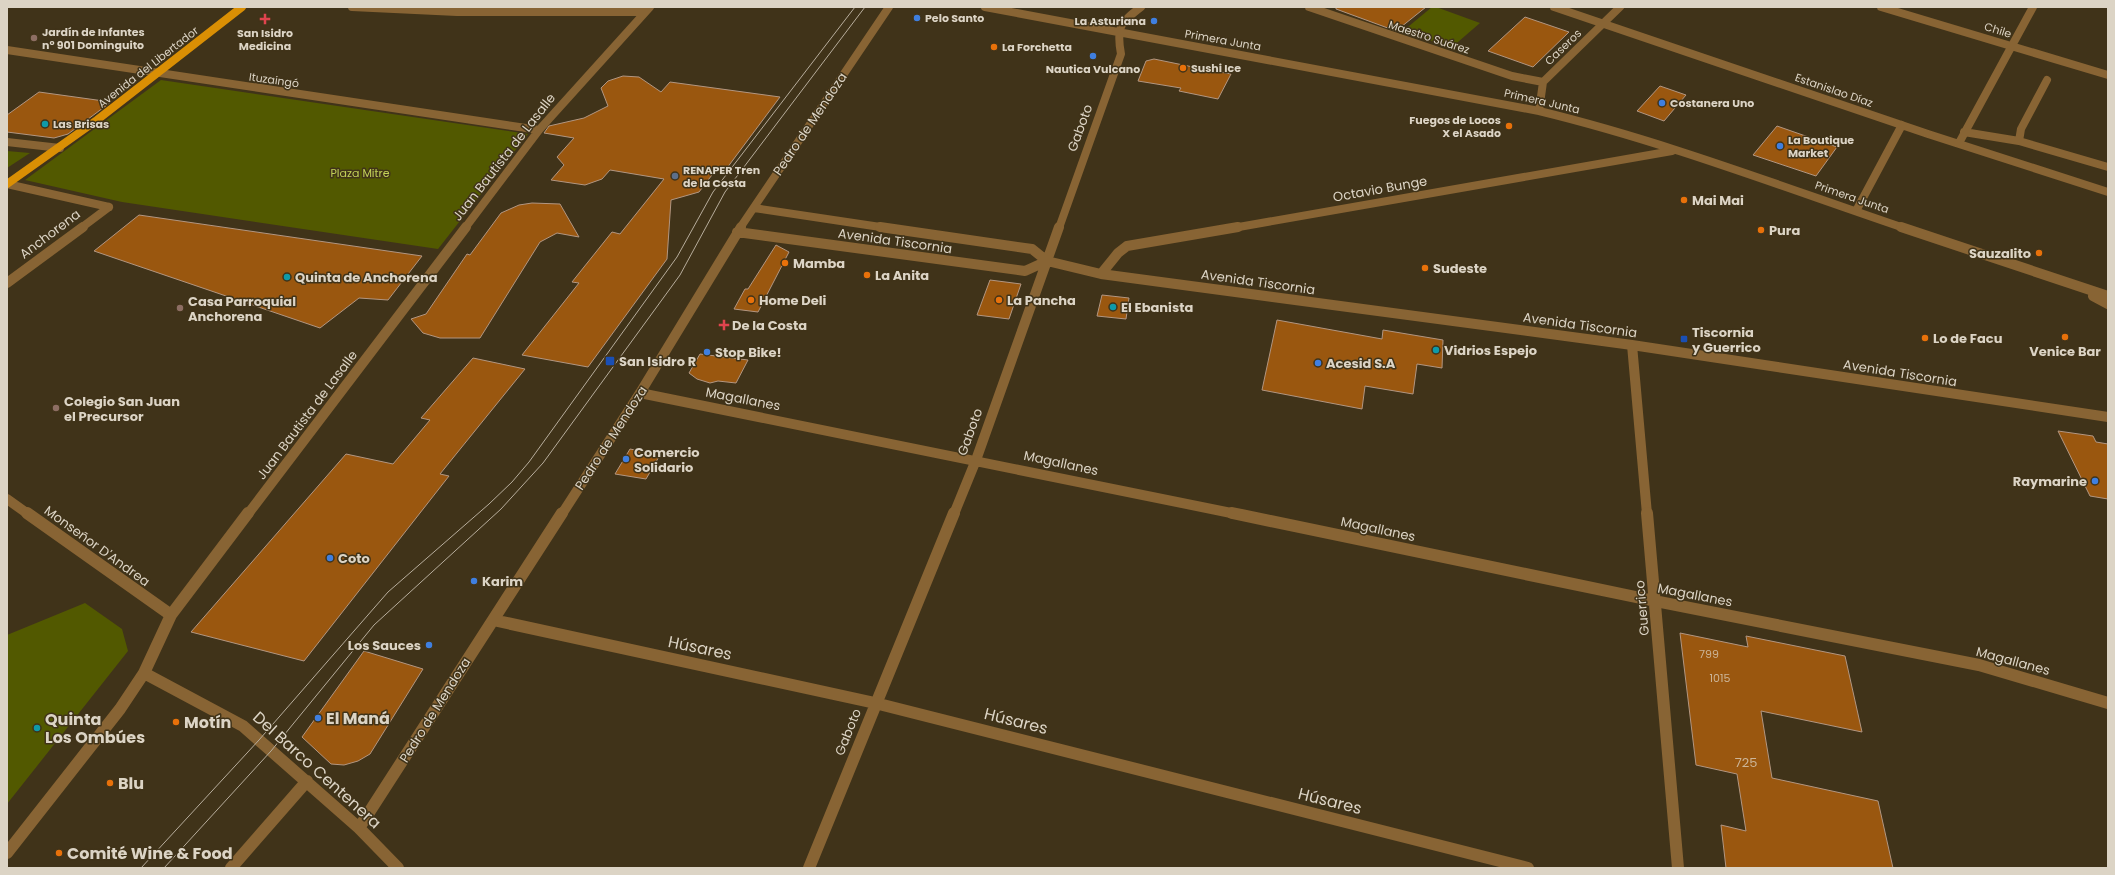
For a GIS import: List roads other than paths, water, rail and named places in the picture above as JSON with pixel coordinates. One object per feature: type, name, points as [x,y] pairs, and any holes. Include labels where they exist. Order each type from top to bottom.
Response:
[{"type":"main road","name":"Avenida del Libertador","points":[[7,184],[60,148],[158,74],[242,7]]},
{"type":"street","points":[[352,7],[457,12],[646,10]]},
{"type":"street","name":"Pedro de Mendoza","points":[[359,828],[640,393],[737,232],[889,7]]},
{"type":"street","name":"Primera Junta","points":[[986,7],[1539,111],[1596,126],[1675,150],[2108,296]]},
{"type":"street","points":[[1117,32],[1122,22],[1141,7]]},
{"type":"street","name":"Maestro Suárez","points":[[1309,7],[1497,71],[1543,82]]},
{"type":"street","name":"Estanislao Díaz","points":[[1554,7],[1902,125],[2108,192]]},
{"type":"street","name":"Caseros","points":[[1539,111],[1543,82],[1620,7]]},
{"type":"street","name":"Chile","points":[[1881,7],[2108,75]]},
{"type":"street","points":[[1959,143],[2033,7]]},
{"type":"street","name":"Juan Bautista de Lasalle","points":[[7,853],[120,709],[144,673],[172,615],[539,130],[646,10]]},
{"type":"street","name":"Gaboto","points":[[809,868],[875,703],[976,460],[1121,54],[1117,32]]},
{"type":"street","name":"Ituzaingó","points":[[7,50],[158,74],[539,130]]},
{"type":"street","points":[[2019,141],[2021,129],[2047,80]]},
{"type":"street","points":[[1856,211],[1902,125]]},
{"type":"street","points":[[1964,132],[2019,141],[2108,168]]},
{"type":"street","points":[[7,142],[60,148]]},
{"type":"street","name":"Octavio Bunge","points":[[1101,274],[1118,253],[1127,246],[1675,150]]},
{"type":"street","name":"Anchorena","points":[[7,184],[109,207],[7,283]]},
{"type":"street","name":"Avenida Tiscornia","points":[[754,208],[1032,249],[1048,261],[1101,274],[1632,345],[2108,417]]},
{"type":"street","name":"Avenida Tiscornia","points":[[737,232],[1025,271],[1048,261]]},
{"type":"street","name":"Primera Junta","points":[[2076,286],[2108,304]]},
{"type":"street","name":"Guerrico","points":[[1632,345],[1678,868]]},
{"type":"street","name":"Magallanes","points":[[640,393],[976,460],[1655,601],[1979,666],[2108,703]]},
{"type":"street","name":"Monseñor D'Andrea","points":[[7,499],[155,605],[172,615]]},
{"type":"street","name":"Húsares","points":[[492,620],[875,703],[1528,868]]},
{"type":"street","name":"Del Barco Centenera","points":[[144,673],[243,726],[359,828],[398,868]]},
{"type":"street","points":[[231,868],[307,781]]},
{"type":"tram line","points":[[141,868],[259,740],[388,592],[489,504],[512,482],[529,462],[677,257],[713,192],[855,7]]},
{"type":"tram line","points":[[164,868],[271,751],[374,625],[501,509],[543,463],[680,275],[725,192],[865,7]]},
{"type":"place","name":"Pelo Santo","points":[[917,18]]},
{"type":"place","name":"San Isidro Medicina","points":[[265,19]]},
{"type":"place","name":"La Asturiana","points":[[1154,21]]},
{"type":"place","name":"Jardín de Infantes nº 901 Dominguito","points":[[34,38]]},
{"type":"place","name":"La Forchetta","points":[[994,47]]},
{"type":"place","name":"Nautica Vulcano","points":[[1093,56]]},
{"type":"place","name":"Sushi Ice","points":[[1183,68]]},
{"type":"place","name":"Costanera Uno","points":[[1662,103]]},
{"type":"place","name":"Las Brisas","points":[[45,124]]},
{"type":"place","name":"Fuegos de Locos X el Asado","points":[[1509,126]]},
{"type":"place","name":"La Boutique Market","points":[[1780,146]]},
{"type":"place","name":"RENAPER Tren de la Costa","points":[[675,176]]},
{"type":"place","name":"Mai Mai","points":[[1684,200]]},
{"type":"place","name":"Pura","points":[[1761,230]]},
{"type":"place","name":"Sauzalito","points":[[2039,253]]},
{"type":"place","name":"Mamba","points":[[785,263]]},
{"type":"place","name":"Sudeste","points":[[1425,268]]},
{"type":"place","name":"La Anita","points":[[867,275]]},
{"type":"place","name":"Quinta de Anchorena","points":[[287,277]]},
{"type":"place","name":"Home Deli","points":[[751,300]]},
{"type":"place","name":"La Pancha","points":[[999,300]]},
{"type":"place","name":"El Ebanista","points":[[1113,307]]},
{"type":"place","name":"Casa Parroquial Anchorena","points":[[180,308]]},
{"type":"place","name":"De la Costa","points":[[724,325]]},
{"type":"place","name":"Venice Bar","points":[[2065,337]]},
{"type":"place","name":"Lo de Facu","points":[[1925,338]]},
{"type":"place","name":"Tiscornia y Guerrico","points":[[1684,339]]},
{"type":"place","name":"Vidrios Espejo","points":[[1436,350]]},
{"type":"place","name":"Stop Bike!","points":[[707,352]]},
{"type":"place","name":"San Isidro R","points":[[610,361]]},
{"type":"place","name":"Acesid S.A","points":[[1318,363]]},
{"type":"place","name":"Colegio San Juan el Precursor","points":[[56,408]]},
{"type":"place","name":"Comercio Solidario","points":[[626,459]]},
{"type":"place","name":"Raymarine","points":[[2095,481]]},
{"type":"place","name":"Coto","points":[[330,558]]},
{"type":"place","name":"Karim","points":[[474,581]]},
{"type":"place","name":"Los Sauces","points":[[429,645]]},
{"type":"place","name":"El Maná","points":[[318,718]]},
{"type":"place","name":"Motín","points":[[176,722]]},
{"type":"place","name":"Quinta Los Ombúes","points":[[37,728]]},
{"type":"place","name":"Blu","points":[[110,783]]},
{"type":"place","name":"Comité Wine & Food","points":[[59,853]]},
{"type":"park label","name":"Plaza Mitre","points":[[360,173]]}]
